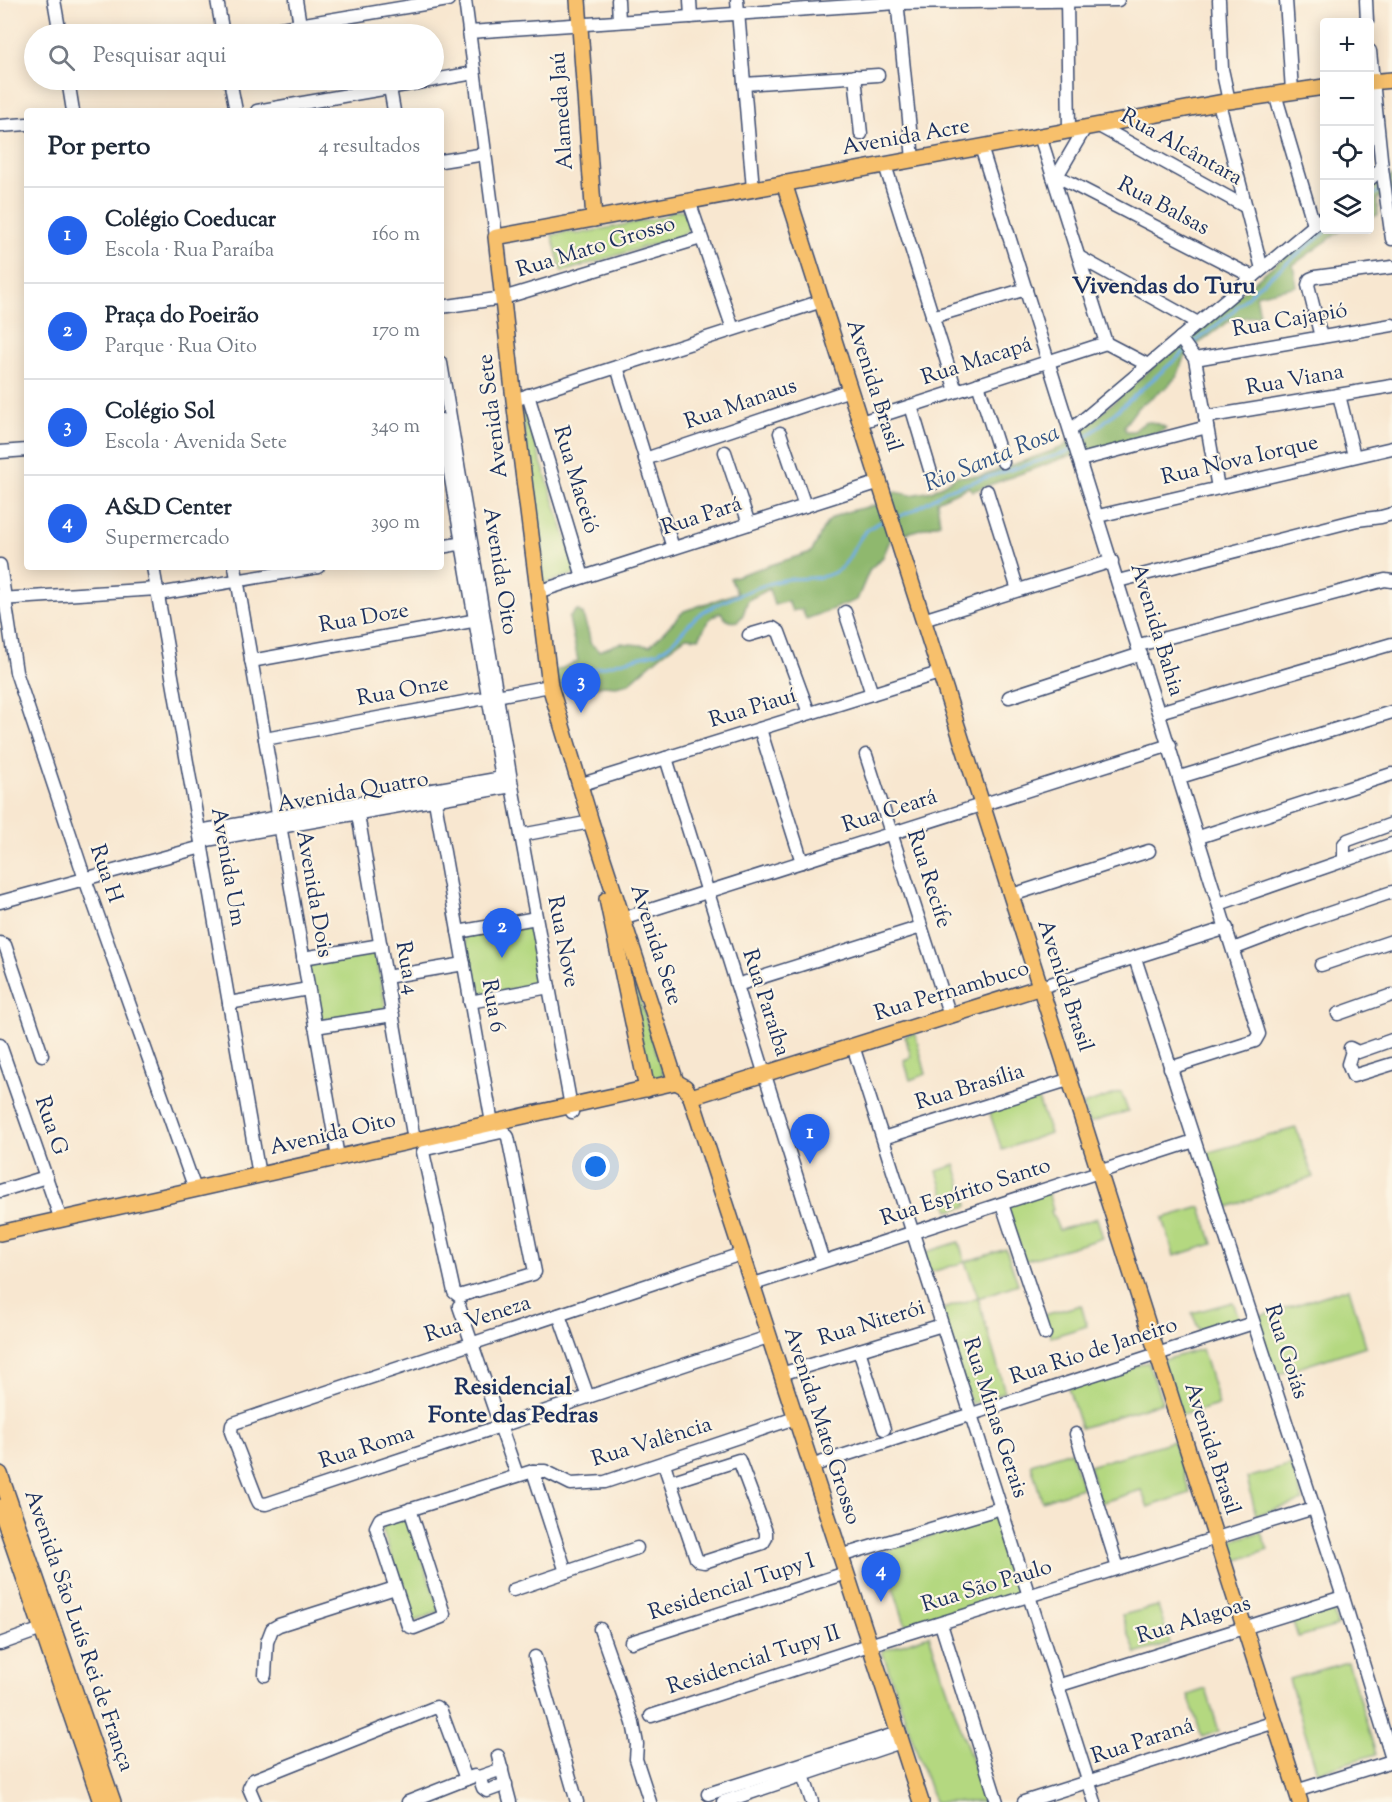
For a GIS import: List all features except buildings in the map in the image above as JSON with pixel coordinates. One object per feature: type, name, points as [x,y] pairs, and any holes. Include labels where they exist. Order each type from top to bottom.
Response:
[{"type":"main road","name":"Alameda Jaú","points":[[578,0],[594,219]]},
{"type":"main road","points":[[1374,82],[1392,80]]},
{"type":"main road","name":"Avenida Acre","points":[[496,237],[1224,102],[1320,88]]},
{"type":"main road","name":"Avenida Brasil","points":[[784,183],[1298,1796]]},
{"type":"main road","name":"Avenida Sete","points":[[496,237],[503,298],[521,397],[537,592],[549,686],[676,1082]]},
{"type":"main road","name":"Avenida Sete","points":[[591,822],[647,1089]]},
{"type":"main road","name":"Rua Pernambuco","points":[[691,1098],[1041,987]]},
{"type":"main road","points":[[676,1082],[685,1087],[691,1098]]},
{"type":"main road","name":"Avenida Oito","points":[[0,1233],[414,1140],[465,1134],[492,1123],[572,1108],[676,1082]]},
{"type":"main road","name":"Avenida Mato Grosso","points":[[691,1098],[921,1802]]},
{"type":"main road","name":"Avenida São Luís Rei de França","points":[[0,1474],[113,1802]]},
{"type":"main road","name":"Avenida São Luís Rei de França","points":[[0,1507],[101,1802]]},
{"type":"street","points":[[54,0],[58,24]]},
{"type":"street","points":[[217,0],[221,24]]},
{"type":"street","points":[[296,0],[300,24]]},
{"type":"street","points":[[306,24],[448,0]]},
{"type":"street","name":"Avenida Sete","points":[[465,0],[496,237]]},
{"type":"street","points":[[618,0],[619,21]]},
{"type":"street","points":[[690,0],[691,17]]},
{"type":"street","points":[[737,0],[753,189]]},
{"type":"street","points":[[469,32],[897,2],[1118,0]]},
{"type":"street","points":[[1219,0],[1224,102],[1257,273]]},
{"type":"street","points":[[1286,0],[1292,91]]},
{"type":"street","points":[[1366,0],[1367,18]]},
{"type":"street","points":[[1055,176],[1084,128],[1067,1]]},
{"type":"street","points":[[897,2],[914,159]]},
{"type":"street","points":[[444,78],[474,73]]},
{"type":"street","points":[[744,84],[878,75]]},
{"type":"street","points":[[855,76],[861,134]]},
{"type":"street","points":[[70,90],[73,108]]},
{"type":"street","points":[[232,90],[235,108]]},
{"type":"street","points":[[274,108],[378,90]]},
{"type":"street","points":[[390,90],[393,108]]},
{"type":"street","points":[[1275,94],[1314,225]]},
{"type":"street","points":[[0,126],[24,124]]},
{"type":"street","name":"Rua Alcântara","points":[[1084,128],[1245,207]]},
{"type":"street","points":[[1040,136],[1055,176],[1106,342],[1148,365]]},
{"type":"street","points":[[1374,145],[1388,196],[1392,239]]},
{"type":"street","name":"Avenida Bahia","points":[[981,147],[1112,561],[1121,580],[1163,711],[1170,745],[1183,776],[1223,902],[1227,928],[1259,1034],[1255,1041],[1170,1068]]},
{"type":"street","points":[[444,161],[485,154]]},
{"type":"street","points":[[885,165],[956,391]]},
{"type":"street","points":[[1374,177],[1383,173]]},
{"type":"street","name":"Rua Balsas","points":[[1055,176],[1257,273]]},
{"type":"street","points":[[689,201],[733,329]]},
{"type":"street","points":[[1072,434],[1148,365],[1182,340],[1198,323],[1320,220]]},
{"type":"street","name":"Rua Mato Grosso","points":[[444,307],[503,298],[701,238]]},
{"type":"street","points":[[1079,257],[1198,323]]},
{"type":"street","points":[[1321,337],[1309,282],[1315,277],[1392,267]]},
{"type":"street","points":[[932,316],[1026,289]]},
{"type":"street","points":[[521,397],[822,301]]},
{"type":"street","name":"Rua Cajapió","points":[[1194,357],[1392,325]]},
{"type":"street","points":[[1182,340],[1194,357],[1218,488]]},
{"type":"street","name":"Rua Macapá","points":[[861,422],[1106,342]]},
{"type":"street","points":[[617,367],[673,548]]},
{"type":"street","points":[[978,384],[1003,462]]},
{"type":"street","name":"Rua Viana","points":[[1079,457],[1206,422],[1392,386]]},
{"type":"street","name":"Rua Manaus","points":[[645,459],[850,390]]},
{"type":"street","points":[[1339,395],[1354,456]]},
{"type":"street","name":"Rua Maceió","points":[[521,397],[583,577]]},
{"type":"street","name":"Avenida Oito","points":[[444,402],[467,543]]},
{"type":"street","points":[[911,406],[934,483]]},
{"type":"street","points":[[444,434],[467,543],[493,697],[512,786]]},
{"type":"street","points":[[780,434],[805,506]]},
{"type":"street","name":"Rua Nova Iorque","points":[[1098,516],[1392,448]]},
{"type":"street","points":[[0,452],[24,450]]},
{"type":"street","points":[[725,452],[749,524]]},
{"type":"street","name":"Rua Pará","points":[[537,592],[880,482]]},
{"type":"street","points":[[987,491],[1018,590]]},
{"type":"street","points":[[1121,580],[1357,520],[1392,514]]},
{"type":"street","points":[[444,547],[467,543]]},
{"type":"street","points":[[923,620],[1112,561]]},
{"type":"street","name":"Rua H","points":[[0,565],[2,599],[16,672],[85,879],[195,1190]]},
{"type":"street","name":"Avenida Um","points":[[154,570],[258,1175]]},
{"type":"street","name":"Avenida Dois","points":[[235,570],[338,1157]]},
{"type":"street","points":[[2,599],[158,591],[299,570]]},
{"type":"street","points":[[1009,697],[1141,648],[1390,578]]},
{"type":"street","points":[[845,612],[872,694]]},
{"type":"street","name":"Rua Doze","points":[[251,661],[479,619]]},
{"type":"street","points":[[749,635],[773,628],[779,632],[809,713]]},
{"type":"street","points":[[1163,711],[1392,644]]},
{"type":"street","name":"Rua Piauí","points":[[579,785],[939,673]]},
{"type":"street","name":"Rua Onze","points":[[265,739],[549,686]]},
{"type":"street","points":[[493,697],[502,778],[512,786]]},
{"type":"street","points":[[1183,776],[1392,712]]},
{"type":"street","points":[[760,729],[802,862]]},
{"type":"street","name":"Rua Ceará","points":[[622,919],[1170,745]]},
{"type":"street","name":"Rua Recife","points":[[866,755],[950,1016]]},
{"type":"street","name":"Rua Paraíba","points":[[666,758],[823,1262]]},
{"type":"street","points":[[1202,836],[1392,774]]},
{"type":"street","name":"Avenida Quatro","points":[[434,795],[502,778]]},
{"type":"street","name":"Avenida Quatro","points":[[0,902],[85,879],[201,840],[279,822],[434,795],[512,786]]},
{"type":"street","name":"Rua Nove","points":[[512,786],[572,1108]]},
{"type":"street","name":"Rua 6","points":[[434,795],[492,1123]]},
{"type":"street","name":"Rua 4","points":[[357,808],[414,1140]]},
{"type":"street","points":[[521,836],[591,822]]},
{"type":"street","points":[[1344,860],[1344,844],[1348,840],[1392,824]]},
{"type":"street","points":[[1223,902],[1392,844]]},
{"type":"street","points":[[1012,895],[1149,851]]},
{"type":"street","points":[[1233,949],[1311,919],[1392,892]]},
{"type":"street","points":[[458,932],[536,918]]},
{"type":"street","points":[[737,985],[921,927]]},
{"type":"street","name":"Rua Pernambuco","points":[[1041,987],[1227,928]]},
{"type":"street","points":[[1326,964],[1392,941]]},
{"type":"street","points":[[0,943],[5,945],[42,1055]]},
{"type":"street","points":[[303,958],[381,945]]},
{"type":"street","name":"Rua Goiás","points":[[1135,958],[1314,1508],[1392,1760]]},
{"type":"street","points":[[386,977],[464,964]]},
{"type":"street","points":[[471,1002],[549,987]]},
{"type":"street","points":[[229,1003],[308,989]]},
{"type":"street","points":[[1342,1013],[1392,995]]},
{"type":"street","points":[[315,1027],[393,1016]]},
{"type":"street","points":[[1392,1040],[1358,1052],[1351,1049],[1348,1064],[1353,1076],[1392,1064]]},
{"type":"street","name":"Rua G","points":[[0,1045],[61,1220]]},
{"type":"street","name":"Rua Minas Gerais","points":[[853,1047],[1095,1802]]},
{"type":"street","name":"Rua Brasília","points":[[883,1138],[1071,1079]]},
{"type":"street","points":[[501,1132],[508,1137],[536,1268],[533,1274],[459,1296],[454,1292],[423,1152],[465,1134],[501,1132]]},
{"type":"street","name":"Rua Espírito Santo","points":[[751,1285],[1194,1141]]},
{"type":"street","points":[[0,1191],[46,1177]]},
{"type":"street","name":"Rua Rio de Janeiro","points":[[1002,1204],[1045,1334]]},
{"type":"street","name":"Rua Veneza","points":[[231,1428],[234,1423],[741,1254]]},
{"type":"street","points":[[459,1306],[517,1475]]},
{"type":"street","points":[[560,1314],[588,1397]]},
{"type":"street","name":"Rua Rio de Janeiro","points":[[811,1466],[1253,1323]]},
{"type":"street","name":"Rua Niterói","points":[[781,1374],[942,1325]]},
{"type":"street","name":"Rua Roma","points":[[231,1428],[257,1499],[262,1504],[768,1337]]},
{"type":"street","points":[[859,1350],[884,1429]]},
{"type":"street","name":"Rua Valência","points":[[533,1471],[544,1471],[567,1483],[580,1485],[605,1482],[795,1418]]},
{"type":"street","points":[[1076,1434],[1118,1568]]},
{"type":"street","name":"Rua Valência","points":[[739,1460],[767,1534],[763,1543],[704,1562],[699,1561],[670,1482],[739,1460]]},
{"type":"street","points":[[664,1463],[670,1482]]},
{"type":"street","points":[[410,1509],[444,1614],[442,1617],[411,1628],[408,1626],[376,1527],[377,1522],[383,1518],[410,1509],[517,1475],[533,1471],[566,1572]]},
{"type":"street","points":[[840,1556],[1001,1508]]},
{"type":"street","name":"Rua São Paulo","points":[[869,1645],[1314,1508]]},
{"type":"street","points":[[513,1590],[637,1548]]},
{"type":"street","name":"Residencial Tupy I","points":[[631,1642],[846,1573]]},
{"type":"street","points":[[265,1675],[267,1642],[272,1629],[395,1587]]},
{"type":"street","name":"Rua Alagoas","points":[[1058,1686],[1342,1597]]},
{"type":"street","points":[[941,1624],[997,1802]]},
{"type":"street","points":[[0,1644],[42,1629]]},
{"type":"street","points":[[600,1629],[633,1723],[638,1744],[636,1759],[650,1802]]},
{"type":"street","name":"Residencial Tupy II","points":[[651,1716],[869,1645]]},
{"type":"street","points":[[536,1657],[578,1802]]},
{"type":"street","points":[[255,1802],[249,1788],[253,1780],[436,1707],[441,1711],[466,1779]]},
{"type":"street","name":"Rua Paraná","points":[[1024,1802],[1275,1722]]},
{"type":"street","points":[[723,1802],[803,1775],[900,1737]]},
{"type":"street","points":[[708,1794],[900,1737]]},
{"type":"street","points":[[498,1756],[510,1802]]},
{"type":"street","points":[[1298,1796],[1392,1760]]},
{"type":"street","points":[[408,1802],[466,1779],[502,1769]]},
{"type":"street","points":[[803,1775],[812,1802]]},
{"type":"street","points":[[479,1777],[487,1791],[506,1784]]},
{"type":"green space","points":[[1392,175],[1392,191],[1377,199],[1378,215],[1374,216],[1374,186]]},
{"type":"green space","points":[[672,211],[687,212],[691,224],[680,236],[562,272],[552,235],[568,232],[578,234],[663,217]]},
{"type":"green space","points":[[1320,226],[1320,234],[1336,234],[1293,265],[1297,286],[1256,295],[1260,315],[1231,320],[1194,347],[1183,360],[1177,376],[1168,386],[1138,407],[1124,426],[1126,431],[1134,431],[1145,423],[1153,422],[1166,428],[1162,431],[1086,455],[1066,457],[973,491],[968,487],[937,501],[940,523],[891,538],[883,557],[870,569],[857,600],[806,619],[802,609],[792,611],[788,601],[774,605],[769,589],[748,600],[743,615],[738,621],[728,620],[721,612],[712,617],[699,638],[686,637],[629,683],[616,686],[603,685],[573,694],[564,691],[551,673],[578,661],[569,618],[577,610],[583,614],[590,643],[599,651],[620,643],[650,646],[684,611],[737,593],[730,578],[811,552],[827,523],[837,515],[875,505],[895,492],[911,495],[932,491],[957,476],[981,476],[1063,447],[1176,347]]},
{"type":"green space","points":[[521,402],[578,573],[542,584]]},
{"type":"green space","points":[[611,906],[664,1077],[650,1080]]},
{"type":"green space","points":[[530,920],[541,983],[473,998],[464,934]]},
{"type":"green space","points":[[375,948],[386,1010],[318,1021],[306,960]]},
{"type":"green space","points":[[915,1033],[926,1074],[910,1080],[904,1060],[911,1057],[905,1036]]},
{"type":"green space","points":[[1121,1092],[1128,1111],[1089,1123],[1083,1105]]},
{"type":"green space","points":[[1036,1094],[1050,1133],[1002,1150],[989,1111]]},
{"type":"green space","points":[[1296,1128],[1313,1177],[1217,1211],[1202,1154]]},
{"type":"green space","points":[[955,1165],[968,1206],[949,1211],[937,1171]]},
{"type":"green space","points":[[1048,1192],[1053,1210],[1051,1211],[1059,1230],[1097,1218],[1103,1238],[1024,1261],[1005,1202]]},
{"type":"green space","points":[[1201,1207],[1213,1244],[1174,1256],[1163,1218]]},
{"type":"green space","points":[[959,1242],[965,1262],[928,1273],[923,1253]]},
{"type":"green space","points":[[1006,1249],[1018,1284],[978,1298],[1005,1392],[971,1404],[941,1310],[978,1297],[965,1262]]},
{"type":"green space","points":[[1349,1288],[1366,1346],[1276,1375],[1255,1318]]},
{"type":"green space","points":[[1233,1302],[1240,1320],[1199,1330],[1192,1313]]},
{"type":"green space","points":[[1081,1305],[1087,1326],[1051,1337],[1044,1315]]},
{"type":"green space","points":[[1202,1349],[1219,1405],[1181,1415],[1160,1361]]},
{"type":"green space","points":[[1148,1362],[1162,1402],[1081,1428],[1068,1388]]},
{"type":"green space","points":[[1173,1441],[1190,1493],[1148,1507],[1141,1490],[1100,1503],[1089,1466]]},
{"type":"green space","points":[[1071,1451],[1082,1488],[1042,1501],[1031,1464]]},
{"type":"green space","points":[[1292,1465],[1303,1501],[1256,1515],[1247,1478]]},
{"type":"green space","points":[[407,1515],[440,1611],[413,1622],[381,1525]]},
{"type":"green space","points":[[994,1516],[1019,1595],[907,1630],[882,1552]]},
{"type":"green space","points":[[1261,1532],[1268,1550],[1229,1563],[1222,1543]]},
{"type":"green space","points":[[1158,1606],[1170,1643],[1136,1654],[1122,1615]]},
{"type":"green space","points":[[1332,1607],[1337,1626],[1298,1637],[1292,1619]]},
{"type":"green space","points":[[929,1635],[986,1802],[934,1802],[882,1651]]},
{"type":"green space","points":[[1348,1662],[1376,1754],[1317,1772],[1289,1679]]},
{"type":"green space","points":[[1206,1689],[1219,1731],[1202,1737],[1188,1695]]},
{"type":"waterway","name":"Rio Santa Rosa","points":[[1374,194],[1381,190]]},
{"type":"waterway","name":"Rio Santa Rosa","points":[[1189,347],[1229,315],[1257,287],[1323,234]]},
{"type":"waterway","name":"Rio Santa Rosa","points":[[1079,444],[1184,352]]},
{"type":"waterway","name":"Rio Santa Rosa","points":[[896,518],[947,490],[1067,452],[1073,448]]},
{"type":"waterway","name":"Rio Santa Rosa","points":[[571,675],[658,652],[674,641],[697,616],[730,598],[783,580],[815,578],[833,573],[847,561],[866,531],[887,520]]},
{"type":"place","name":"Colégio Sol","points":[[581,713]]},
{"type":"place","name":"Praça do Poeirão","points":[[502,958]]},
{"type":"place","name":"Colégio Coeducar","points":[[810,1164]]},
{"type":"place","name":"A&D Center","points":[[881,1602]]},
{"type":"district","name":"Vivendas do Turu","points":[[1164,287]]},
{"type":"district","name":"Residencial Fonte das Pedras","points":[[513,1402]]}]
